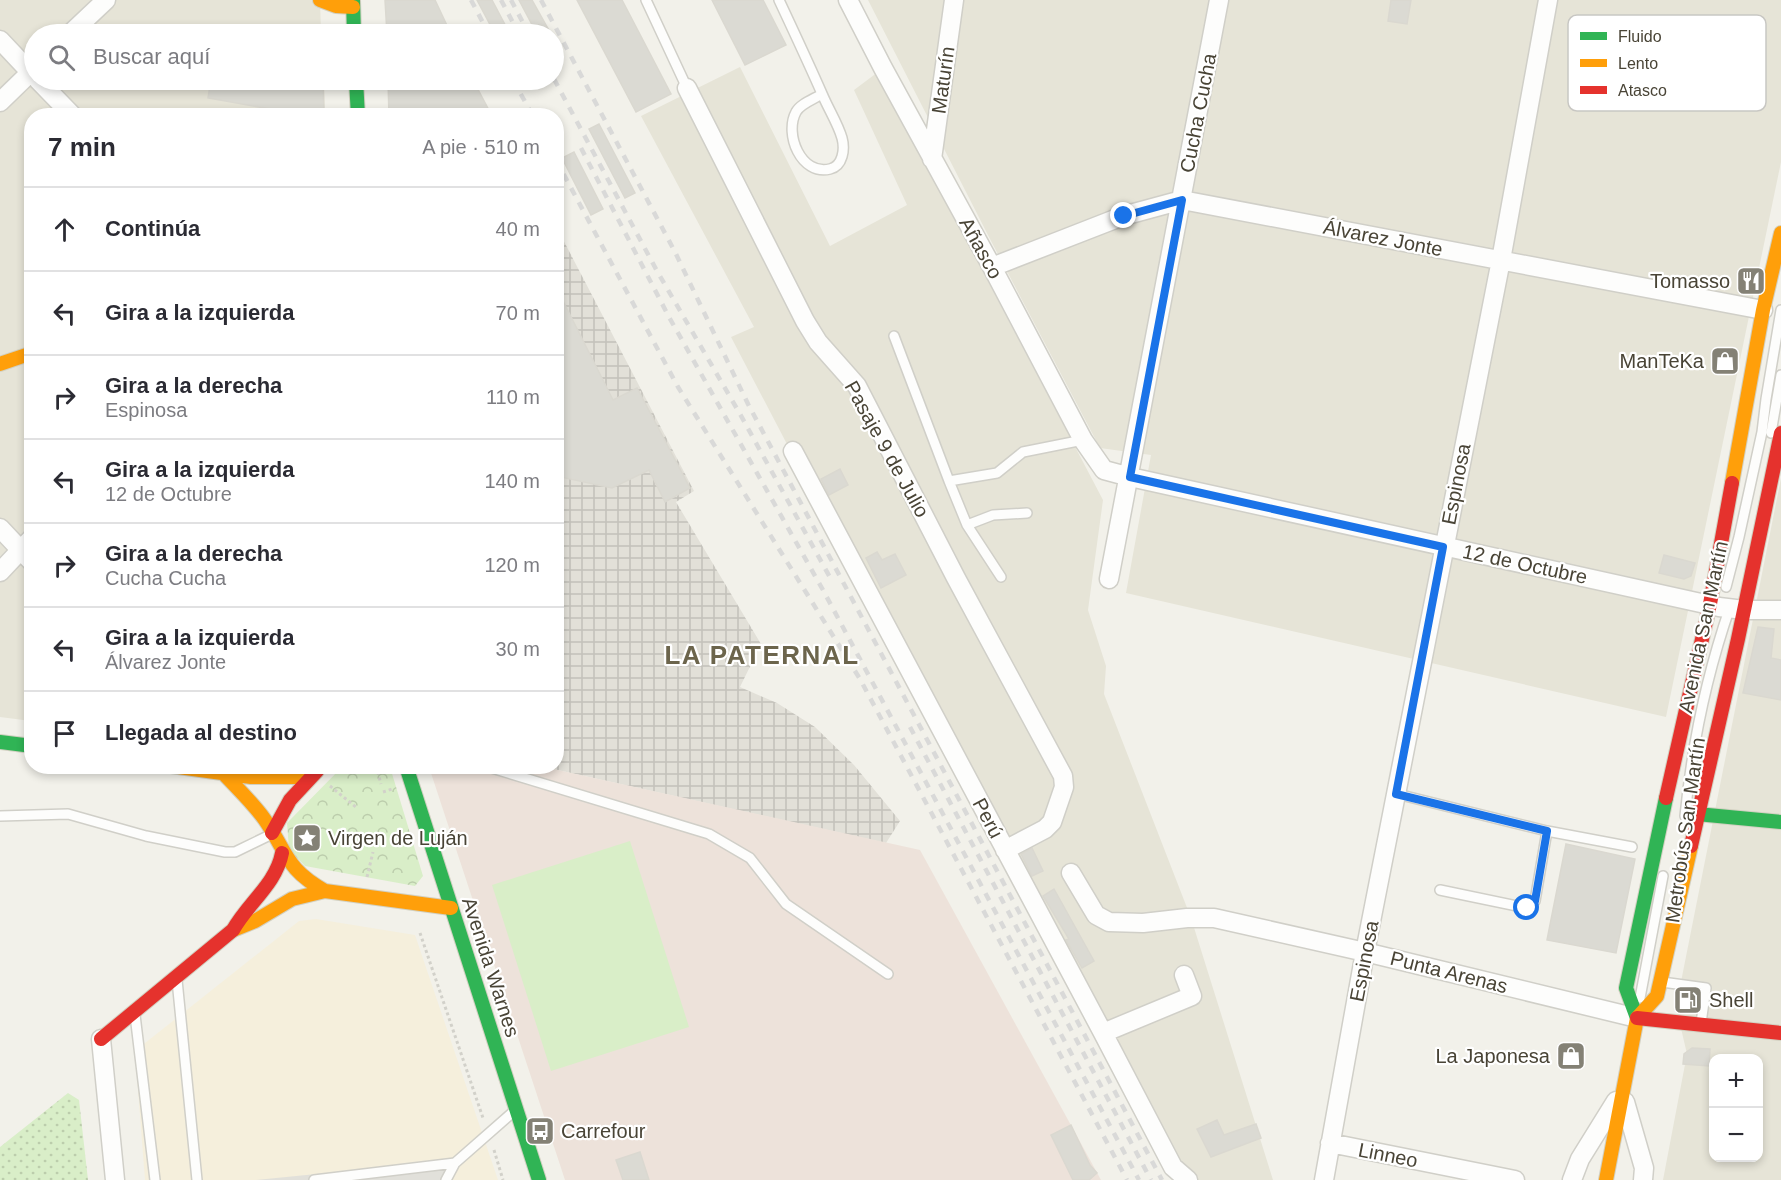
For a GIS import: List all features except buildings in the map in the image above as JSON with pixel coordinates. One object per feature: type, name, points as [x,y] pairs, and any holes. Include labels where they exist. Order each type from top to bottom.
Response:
[{"type":"main road","points":[[320,0],[336,6],[353,4],[354,24]]},
{"type":"main road","points":[[357,90],[358,108]]},
{"type":"main road","name":"Avenida San Martín","points":[[1781,233],[1776,314],[1729,603],[1697,814],[1657,996],[1637,1018],[1626,988],[1646,886],[1729,603],[1781,433]]},
{"type":"main road","points":[[0,364],[24,356]]},
{"type":"main road","points":[[0,742],[24,745]]},
{"type":"main road","points":[[225,774],[247,798],[272,833],[292,868],[300,877],[325,891]]},
{"type":"main road","points":[[248,774],[274,778],[310,777]]},
{"type":"main road","points":[[272,833],[282,812],[313,774]]},
{"type":"main road","name":"Avenida Warnes","points":[[408,774],[539,1180]]},
{"type":"main road","points":[[1697,814],[1781,822]]},
{"type":"main road","points":[[233,930],[245,909],[276,877],[281,866],[282,853]]},
{"type":"main road","points":[[101,1039],[233,930],[255,921],[292,899],[325,891],[450,908]]},
{"type":"main road","points":[[1606,1180],[1637,1018]]},
{"type":"main road","name":"Punta Arenas","points":[[1637,1018],[1781,1033]]},
{"type":"street","points":[[81,24],[106,0]]},
{"type":"street","name":"Añasco","points":[[848,0],[1083,440],[1104,470],[1130,477]]},
{"type":"street","name":"Maturín","points":[[932,159],[954,0]]},
{"type":"street","name":"Cucha Cucha","points":[[1109,579],[1219,0]]},
{"type":"street","name":"Espinosa","points":[[1323,1180],[1443,547],[1501,260],[1548,0]]},
{"type":"street","points":[[0,40],[24,64]]},
{"type":"street","points":[[0,102],[24,82]]},
{"type":"street","name":"Pasaje 9 de Julio","points":[[687,88],[805,321],[819,342],[857,386],[956,578],[1063,776],[1064,787],[1052,822],[1045,829],[1005,850]]},
{"type":"street","points":[[49,90],[66,108]]},
{"type":"street","name":"Álvarez Jonte","points":[[992,267],[1124,216],[1182,200],[1776,314]]},
{"type":"street","name":"Perú","points":[[793,452],[1173,1167],[1188,1180]]},
{"type":"street","name":"12 de Octubre","points":[[1130,477],[1443,547],[1729,603],[1781,610]]},
{"type":"street","points":[[0,528],[24,547]]},
{"type":"street","points":[[0,572],[24,553]]},
{"type":"street","name":"Punta Arenas","points":[[1071,873],[1096,915],[1109,922],[1143,923],[1187,918],[1214,918],[1637,1018]]},
{"type":"street","points":[[1103,1032],[1192,996],[1184,975]]},
{"type":"street","points":[[101,1039],[115,1180]]},
{"type":"street","points":[[1572,1180],[1580,1159],[1622,1092]]},
{"type":"street","points":[[1622,1092],[1644,1168],[1643,1180]]},
{"type":"street","name":"Linneo","points":[[1330,1143],[1515,1180]]},
{"type":"lane","name":"Pasaje 9 de Julio","points":[[646,0],[687,88]]},
{"type":"lane","points":[[778,0],[822,94],[842,138],[843,151],[839,163],[832,169],[817,170],[806,165],[794,142],[791,122],[797,109],[822,94]]},
{"type":"lane","name":"Metrobús San Martín","points":[[1684,825],[1689,777],[1710,669],[1729,603],[1732,567],[1762,432],[1776,314]]},
{"type":"lane","points":[[894,336],[967,525],[1001,577]]},
{"type":"lane","name":"Metrobús San Martín","points":[[1674,809],[1677,786],[1729,603],[1767,456],[1781,375]]},
{"type":"lane","points":[[949,481],[998,473],[1023,452],[1083,440]]},
{"type":"lane","points":[[967,525],[993,515],[1027,513]]},
{"type":"lane","points":[[511,774],[709,834],[750,858],[786,904],[888,974]]},
{"type":"lane","points":[[1396,794],[1547,831],[1632,847]]},
{"type":"lane","points":[[0,816],[68,814],[146,836],[225,852],[235,852],[272,833]]},
{"type":"lane","points":[[1440,890],[1527,908],[1535,901],[1547,831]]},
{"type":"lane","name":"Metrobús San Martín","points":[[1670,934],[1682,836]]},
{"type":"lane","name":"Metrobús San Martín","points":[[1646,886],[1666,843]]},
{"type":"lane","name":"Metrobús San Martín","points":[[1637,1018],[1664,867]]},
{"type":"lane","points":[[177,978],[197,1178]]},
{"type":"lane","points":[[1660,982],[1706,988],[1701,1025]]},
{"type":"lane","points":[[135,1012],[155,1180]]},
{"type":"lane","points":[[446,1180],[455,1163],[517,1108]]},
{"type":"lane","points":[[316,1180],[455,1163]]},
{"type":"lane","points":[[405,1170],[414,1180]]},
{"type":"path","points":[[378,774],[381,784]]},
{"type":"path","points":[[310,777],[327,784],[357,808]]},
{"type":"path","points":[[383,792],[397,788]]},
{"type":"path","points":[[397,846],[414,842]]},
{"type":"path","points":[[367,877],[373,852]]},
{"type":"path","points":[[420,933],[483,1118]]},
{"type":"path","points":[[494,1150],[503,1180]]},
{"type":"shaded area","points":[[0,0],[320,0],[321,24],[24,24],[24,90],[324,90],[325,108],[24,108],[24,720],[0,717]]},
{"type":"shaded area","points":[[868,0],[1781,0],[1781,162],[1666,717],[1126,593],[1151,455],[1100,448]]},
{"type":"shaded area","points":[[740,67],[830,246],[907,205],[854,90],[878,72],[1103,500],[1088,610],[1106,666],[1104,694],[1191,918],[1273,1180],[1196,1180],[1175,1161],[1011,873],[731,337],[754,327],[641,116]]},
{"type":"shaded area","points":[[564,241],[694,491],[676,502],[761,644],[740,687],[777,703],[815,727],[854,765],[900,821],[886,843],[564,771]]},
{"type":"shaded area","points":[[1781,478],[1781,1180],[1663,1180],[1687,1054],[1676,1007]]},
{"type":"shaded area","points":[[564,771],[920,850],[1101,1180],[565,1180],[431,774],[564,774]]},
{"type":"shaded area","points":[[316,919],[415,935],[498,1180],[145,1180],[135,1051],[299,921]]},
{"type":"shaded area","points":[[447,1161],[449,1180],[256,1180]]},
{"type":"green space","points":[[335,774],[392,774],[423,876],[415,886],[305,866],[289,849],[287,823]]},
{"type":"green space","points":[[630,841],[689,1027],[551,1071],[492,885]]},
{"type":"green space","points":[[68,1093],[79,1100],[88,1180],[0,1180],[0,1147]]},
{"type":"railway","points":[[471,0],[484,24]]},
{"type":"railway","points":[[501,0],[514,24]]},
{"type":"railway","points":[[511,0],[524,24]]},
{"type":"railway","points":[[541,0],[554,24]]},
{"type":"railway","points":[[564,43],[675,252],[748,404],[1162,1180]]},
{"type":"railway","points":[[519,90],[529,108]]},
{"type":"railway","points":[[560,90],[657,271],[740,414],[832,581]]},
{"type":"railway","points":[[581,148],[669,317],[823,590],[1139,1180]]},
{"type":"railway","points":[[564,175],[678,387],[860,679],[1127,1180]]},
{"type":"railway","points":[[910,727],[1151,1180]]},
{"type":"traffic: fast","points":[[353,0],[354,24]]},
{"type":"traffic: fast","points":[[357,90],[358,108]]},
{"type":"traffic: fast","points":[[0,742],[24,745]]},
{"type":"traffic: fast","points":[[409,774],[539,1180]]},
{"type":"traffic: fast","points":[[1637,1018],[1626,988],[1666,798]]},
{"type":"traffic: fast","points":[[1697,814],[1781,822]]},
{"type":"traffic: slow","points":[[320,0],[336,6],[353,7]]},
{"type":"traffic: slow","points":[[1732,483],[1763,310],[1781,233]]},
{"type":"traffic: slow","points":[[0,364],[24,356]]},
{"type":"traffic: slow","points":[[224,774],[260,814],[295,868],[325,891]]},
{"type":"traffic: slow","points":[[229,774],[251,777],[310,777]]},
{"type":"traffic: slow","points":[[1606,1180],[1637,1018],[1657,996],[1691,846]]},
{"type":"traffic: slow","points":[[233,930],[255,921],[292,899],[325,891],[451,908]]},
{"type":"traffic: jam","points":[[1691,846],[1738,639],[1781,433]]},
{"type":"traffic: jam","points":[[1666,798],[1710,604],[1732,483]]},
{"type":"traffic: jam","points":[[272,833],[290,800],[314,774]]},
{"type":"traffic: jam","points":[[101,1039],[233,930],[268,884],[282,853]]},
{"type":"traffic: jam","points":[[1637,1018],[1781,1033]]},
{"type":"place","name":"Tomasso","points":[[1751,281]]},
{"type":"place","name":"ManTeKa","points":[[1725,361]]},
{"type":"place","name":"Virgen de Luján","points":[[307,838]]},
{"type":"place","name":"Shell","points":[[1688,1000]]},
{"type":"place","name":"La Japonesa","points":[[1571,1056]]},
{"type":"place","name":"Carrefour","points":[[540,1131]]},
{"type":"district","name":"LA PATERNAL","points":[[762,655]]},
{"type":"route","points":[[1124,216],[1182,200],[1130,477],[1443,547],[1396,794],[1547,831],[1535,901],[1527,908]]}]
